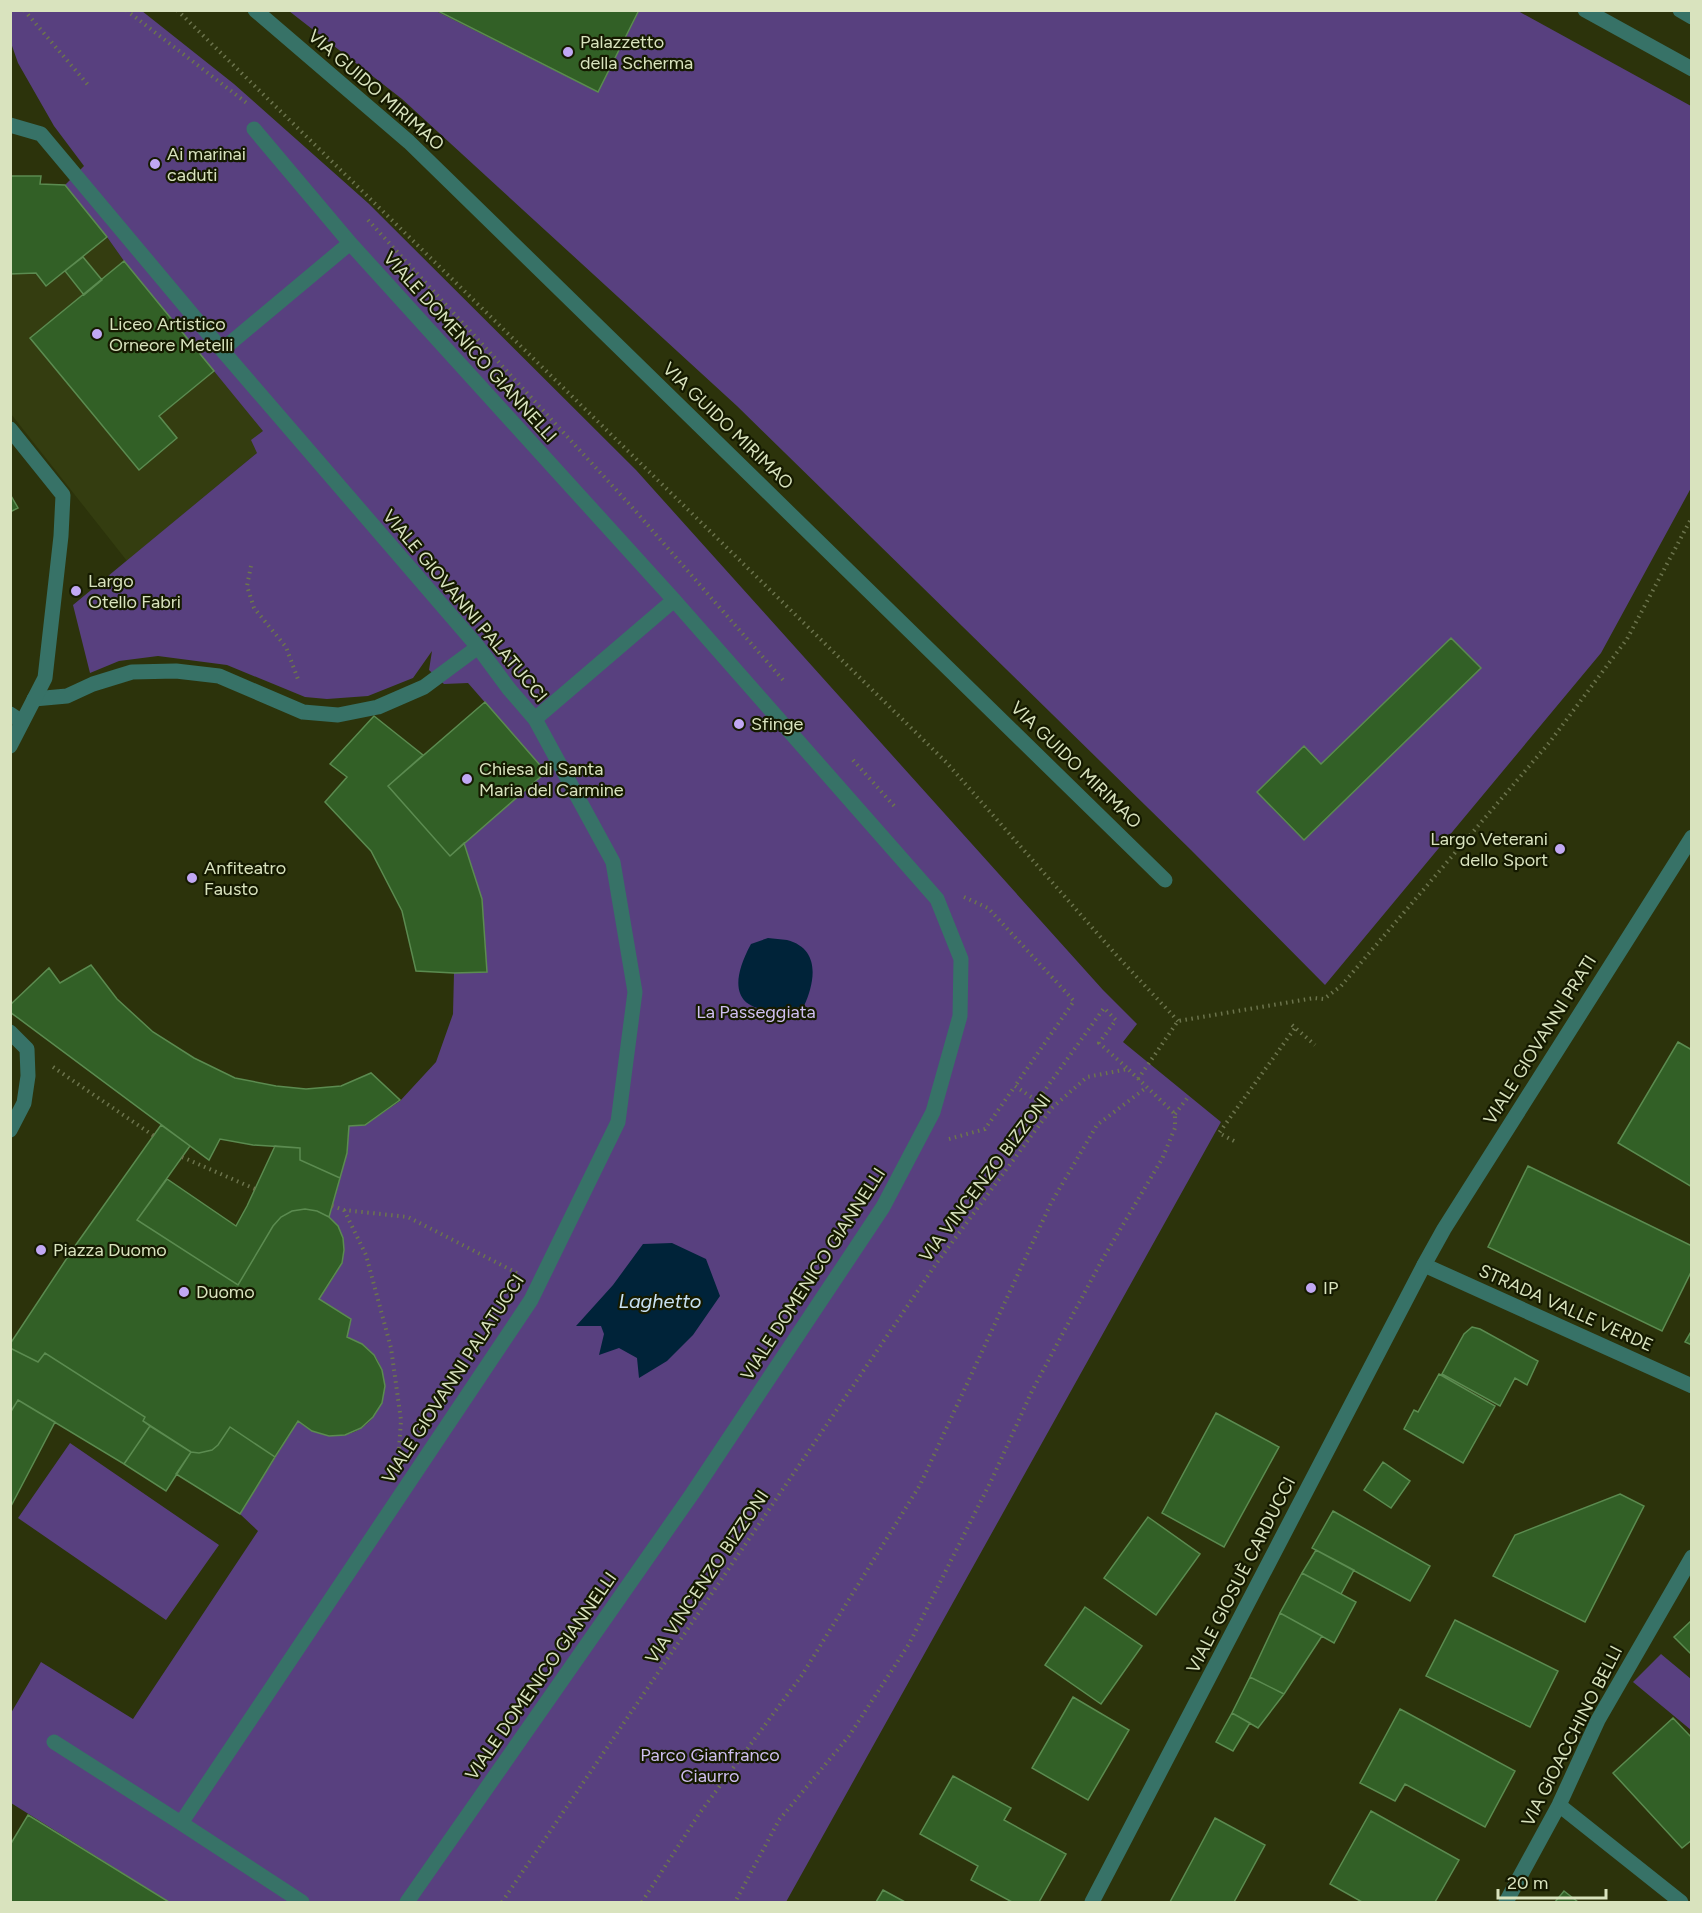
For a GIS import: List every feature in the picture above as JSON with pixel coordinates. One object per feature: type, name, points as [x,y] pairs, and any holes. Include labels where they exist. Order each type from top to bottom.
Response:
[{"type":"street","name":"VIA GUIDO MIRIMAO","points":[[255,10],[409,142],[1165,880]]},
{"type":"street","points":[[1585,10],[1692,69]]},
{"type":"street","points":[[1680,10],[1692,17]]},
{"type":"street","name":"VIALE GIOVANNI PALATUCCI","points":[[10,125],[41,135],[478,648],[535,719],[613,862],[635,992],[618,1122],[531,1300],[181,1823]]},
{"type":"street","name":"VIALE DOMENICO GIANNELLI","points":[[254,129],[350,243],[674,600],[937,899],[961,959],[960,1016],[933,1112],[883,1207],[705,1474],[407,1902]]},
{"type":"street","points":[[222,350],[350,243]]},
{"type":"street","points":[[10,429],[63,495],[61,536],[45,678],[34,699],[16,718],[10,746]]},
{"type":"street","points":[[535,719],[674,600]]},
{"type":"street","points":[[34,699],[67,696],[93,684],[132,672],[176,671],[219,676],[303,712],[338,715],[378,706],[424,687],[478,648]]},
{"type":"street","name":"VIALE GIOVANNI PRATI","points":[[1424,1265],[1444,1229],[1692,837]]},
{"type":"street","points":[[10,1032],[27,1049],[28,1076],[24,1103],[10,1130]]},
{"type":"street","name":"STRADA VALLE VERDE","points":[[1424,1265],[1692,1386]]},
{"type":"street","name":"VIALE GIOSUÈ CARDUCCI","points":[[1092,1902],[1424,1265]]},
{"type":"street","name":"VIA GIOACCHINO BELLI","points":[[1506,1902],[1559,1805],[1598,1720],[1692,1557]]},
{"type":"street","points":[[54,1742],[302,1902]]},
{"type":"street","points":[[1559,1805],[1681,1902]]},
{"type":"path","points":[[24,10],[88,86]]},
{"type":"path","points":[[177,10],[946,762],[1119,958],[1178,1021]]},
{"type":"path","points":[[1138,1079],[1178,1021],[1314,998],[1324,999],[1341,986],[1549,743],[1628,639],[1692,517]]},
{"type":"path","points":[[251,566],[247,586],[254,608],[286,647],[305,697],[303,712]]},
{"type":"path","points":[[918,1139],[948,1139],[985,1129],[1074,1001],[988,908],[967,897],[937,899]]},
{"type":"path","points":[[1015,1086],[1037,1101],[1104,1008],[1116,1020],[1099,1043],[1175,1114]]},
{"type":"path","points":[[1234,1142],[1219,1133],[1293,1027],[1315,1045]]},
{"type":"path","points":[[27,1049],[154,1136]]},
{"type":"path","name":"VIA VINCENZO BIZZONI","points":[[502,1902],[936,1264],[1052,1108],[1087,1077],[1128,1069]]},
{"type":"path","points":[[642,1902],[699,1814],[802,1675],[920,1485],[1051,1203],[1097,1125],[1147,1087]]},
{"type":"path","points":[[735,1902],[779,1820],[849,1736],[909,1644],[992,1479],[1032,1391],[1102,1260],[1162,1159],[1175,1128],[1175,1114],[1189,1096]]},
{"type":"path","points":[[182,1157],[255,1189]]},
{"type":"path","points":[[332,1206],[345,1210],[408,1217],[538,1284]]},
{"type":"path","points":[[345,1210],[366,1255],[391,1348],[401,1420],[399,1455]]},
{"type":"shaded area","name":"Liceo Artistico Orneore Metelli","points":[[11,176],[41,176],[41,184],[65,185],[124,261],[264,431],[257,453],[127,561],[11,414]]},
{"type":"green space","name":"La Passeggiata","points":[[11,11],[142,11],[234,84],[368,203],[636,470],[1103,990],[1137,1024],[1123,1042],[1221,1122],[786,1902],[169,1902],[11,1803],[11,1713],[41,1662],[133,1719],[258,1531],[240,1514],[298,1421],[331,1432],[348,1434],[369,1422],[376,1413],[384,1390],[380,1366],[368,1349],[347,1337],[351,1319],[319,1299],[338,1268],[344,1249],[338,1228],[329,1217],[347,1153],[349,1126],[365,1125],[400,1101],[436,1062],[453,1014],[454,973],[487,971],[482,899],[464,843],[546,772],[468,683],[444,684],[429,670],[432,651],[413,678],[368,696],[327,699],[305,697],[227,665],[158,656],[119,661],[90,673],[73,605],[257,453],[251,440],[263,431],[65,185],[84,166],[54,126],[18,63],[11,43]]},
{"type":"green space","points":[[289,11],[436,11],[598,92],[639,11],[1518,11],[1691,106],[1691,488],[1601,653],[1325,985],[1191,850],[737,406],[402,99]]},
{"type":"green space","points":[[70,1443],[219,1545],[166,1620],[18,1518]]},
{"type":"green space","points":[[1661,1654],[1691,1679],[1691,1730],[1633,1682]]},
{"type":"water","points":[[768,938],[787,940],[798,944],[806,951],[812,967],[812,977],[804,1006],[768,1010],[755,1007],[745,1001],[740,992],[738,980],[751,944]]},
{"type":"water","name":"Laghetto","points":[[672,1243],[706,1259],[720,1296],[693,1335],[667,1361],[639,1378],[637,1358],[619,1348],[599,1355],[604,1334],[601,1326],[576,1326],[613,1285],[643,1244]]},
{"type":"building","name":"Palazzetto della Scherma","points":[[436,10],[639,10],[598,92]]},
{"type":"building","points":[[10,176],[41,176],[40,184],[65,185],[107,237],[46,286],[36,273],[10,274]]},
{"type":"building","points":[[83,257],[102,280],[84,295],[65,271]]},
{"type":"building","points":[[124,261],[214,371],[159,416],[177,438],[139,470],[30,338]]},
{"type":"building","points":[[10,494],[18,508],[10,512]]},
{"type":"building","points":[[1451,638],[1481,668],[1304,840],[1257,792],[1304,746],[1321,764]]},
{"type":"building","name":"Chiesa di Santa Maria del Carmine","points":[[485,702],[546,772],[450,856],[388,786]]},
{"type":"building","points":[[374,716],[423,755],[388,786],[450,856],[464,843],[482,899],[487,972],[416,971],[402,911],[371,851],[325,802],[347,777],[330,764]]},
{"type":"building","points":[[91,965],[117,999],[153,1032],[194,1058],[235,1078],[306,1089],[341,1086],[371,1073],[400,1100],[365,1125],[349,1126],[347,1153],[340,1178],[300,1160],[300,1148],[253,1145],[220,1139],[209,1160],[10,1012],[10,1005],[49,968],[60,983]]},
{"type":"building","points":[[1678,1042],[1692,1050],[1692,1187],[1618,1143]]},
{"type":"building","name":"Duomo","points":[[161,1125],[190,1146],[137,1220],[238,1285],[273,1226],[281,1217],[292,1211],[305,1209],[317,1211],[329,1217],[338,1226],[343,1238],[342,1263],[319,1299],[351,1319],[347,1337],[362,1344],[374,1355],[382,1370],[385,1386],[382,1403],[373,1417],[361,1428],[345,1435],[329,1436],[312,1431],[298,1421],[275,1457],[230,1427],[212,1450],[191,1452],[143,1421],[145,1417],[45,1353],[38,1362],[10,1348],[10,1344],[75,1246]]},
{"type":"building","points":[[275,1146],[300,1148],[300,1160],[340,1178],[329,1217],[317,1211],[305,1209],[292,1211],[281,1217],[273,1226],[238,1285],[137,1220],[167,1179],[236,1226]]},
{"type":"building","points":[[1528,1166],[1692,1246],[1692,1270],[1662,1331],[1488,1247]]},
{"type":"building","points":[[1472,1327],[1480,1329],[1538,1361],[1527,1385],[1515,1378],[1500,1406],[1442,1374],[1464,1334]]},
{"type":"building","points":[[1692,1330],[1692,1345],[1685,1342]]},
{"type":"building","points":[[10,1348],[38,1362],[45,1353],[145,1417],[143,1421],[150,1426],[124,1464],[18,1400],[10,1413]]},
{"type":"building","points":[[1439,1374],[1495,1406],[1463,1463],[1404,1429],[1414,1410],[1418,1412]]},
{"type":"building","points":[[18,1400],[55,1422],[10,1508],[10,1413]]},
{"type":"building","points":[[1216,1413],[1279,1447],[1224,1547],[1162,1513]]},
{"type":"building","points":[[150,1426],[191,1452],[166,1491],[124,1464]]},
{"type":"building","points":[[230,1427],[275,1457],[240,1514],[176,1474],[191,1452],[212,1450]]},
{"type":"building","points":[[1383,1462],[1410,1481],[1391,1508],[1364,1490]]},
{"type":"building","points":[[1620,1494],[1644,1506],[1585,1622],[1493,1576],[1515,1535]]},
{"type":"building","points":[[1333,1511],[1430,1566],[1410,1601],[1312,1548]]},
{"type":"building","points":[[1148,1517],[1200,1554],[1156,1615],[1104,1578]]},
{"type":"building","points":[[1316,1550],[1354,1570],[1341,1594],[1302,1573]]},
{"type":"building","points":[[1302,1573],[1356,1602],[1334,1643],[1280,1613]]},
{"type":"building","points":[[1085,1607],[1142,1646],[1101,1704],[1045,1665]]},
{"type":"building","points":[[1280,1613],[1322,1636],[1284,1694],[1250,1677]]},
{"type":"building","points":[[1455,1620],[1558,1671],[1530,1727],[1426,1676]]},
{"type":"building","points":[[1692,1620],[1692,1655],[1674,1637]]},
{"type":"building","points":[[1250,1677],[1284,1694],[1258,1728],[1232,1713]]},
{"type":"building","points":[[1073,1697],[1129,1730],[1088,1800],[1032,1768]]},
{"type":"building","points":[[1400,1709],[1515,1771],[1485,1827],[1405,1784],[1395,1801],[1360,1783]]},
{"type":"building","points":[[1232,1713],[1250,1723],[1233,1751],[1216,1742]]},
{"type":"building","points":[[1673,1718],[1692,1738],[1692,1840],[1682,1848],[1613,1773]]},
{"type":"building","points":[[953,1776],[1011,1808],[1004,1820],[1066,1854],[1039,1902],[1012,1902],[971,1880],[978,1866],[920,1834]]},
{"type":"building","points":[[1371,1811],[1459,1860],[1435,1902],[1362,1902],[1330,1884]]},
{"type":"building","points":[[28,1815],[169,1902],[10,1902],[10,1845]]},
{"type":"building","points":[[1215,1818],[1265,1845],[1234,1902],[1170,1902]]},
{"type":"building","points":[[883,1890],[905,1902],[876,1902]]},
{"type":"building","points":[[1564,1891],[1578,1902],[1555,1902]]},
{"type":"place","name":"Palazzetto della Scherma","points":[[568,52]]},
{"type":"place","name":"Ai marinai caduti","points":[[155,164]]},
{"type":"place","name":"Liceo Artistico Orneore Metelli","points":[[97,334]]},
{"type":"place","name":"Largo Otello Fabri","points":[[76,591]]},
{"type":"place","name":"Sfinge","points":[[739,724]]},
{"type":"place","name":"Chiesa di Santa Maria del Carmine","points":[[467,779]]},
{"type":"place","name":"Largo Veterani dello Sport","points":[[1560,849]]},
{"type":"place","name":"Anfiteatro Fausto","points":[[192,878]]},
{"type":"place","name":"Piazza Duomo","points":[[41,1250]]},
{"type":"place","name":"IP","points":[[1311,1288]]},
{"type":"place","name":"Duomo","points":[[184,1292]]},
{"type":"park label","name":"Parco Gianfranco Ciaurro","points":[[710,1765]]}]
